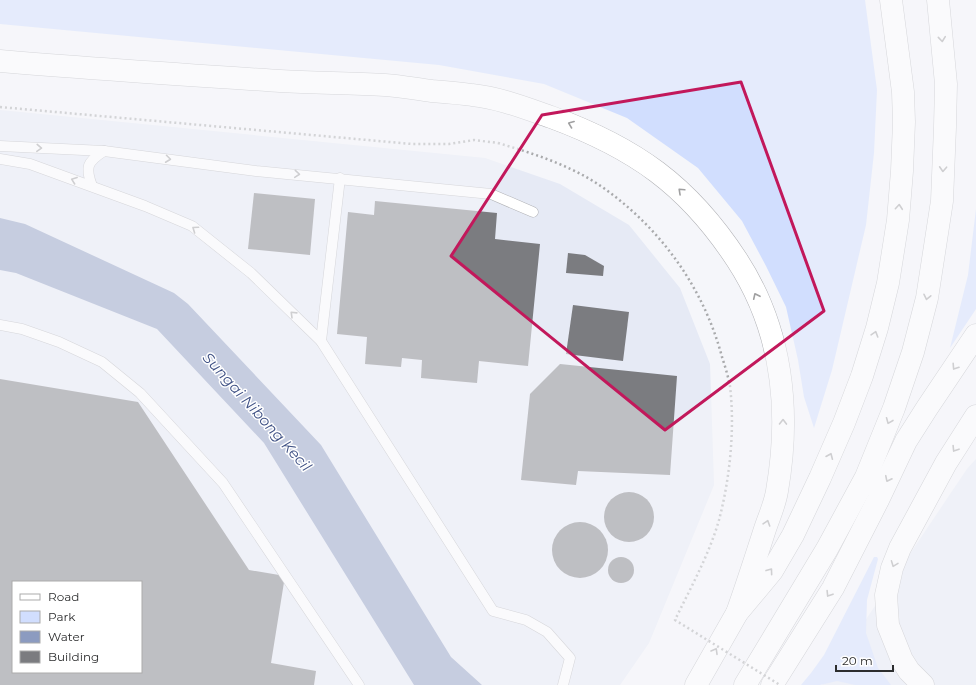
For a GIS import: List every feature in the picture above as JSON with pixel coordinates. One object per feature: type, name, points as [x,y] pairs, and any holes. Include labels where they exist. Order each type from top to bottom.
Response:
[{"type":"main road","points":[[696,685],[738,613],[772,571],[793,535],[844,423],[862,376],[877,328],[888,283],[898,213],[902,171],[904,122],[903,92],[891,0]]},
{"type":"main road","points":[[745,685],[827,549],[866,477],[894,408],[913,352],[927,298],[942,201],[946,127],[946,84],[938,0]]},
{"type":"main road","points":[[0,61],[283,81],[386,85],[474,95],[506,101],[574,126],[612,143],[648,164],[680,189],[723,239],[745,273],[757,297],[767,321],[775,348],[784,400],[781,461],[777,493],[738,613]]},
{"type":"main road","points":[[772,685],[833,588],[906,441],[976,335]]},
{"type":"main road","points":[[923,685],[909,671],[902,660],[888,625],[886,595],[892,568],[900,548],[946,463],[976,416]]},
{"type":"lane","points":[[0,146],[104,151],[256,171],[340,178],[491,194],[533,212]]},
{"type":"lane","points":[[92,186],[88,174],[88,166],[93,158],[104,151]]},
{"type":"lane","points":[[0,159],[30,164],[145,206],[192,226],[251,273],[321,341],[493,611],[526,620],[547,632],[570,658],[563,685]]},
{"type":"lane","points":[[321,341],[340,178]]},
{"type":"lane","points":[[0,325],[22,330],[59,342],[102,362],[140,392],[223,483],[359,685]]},
{"type":"path","points":[[0,107],[412,144],[449,144],[474,140],[498,143],[531,153],[562,165],[604,188],[635,213],[666,246],[694,287],[716,336],[730,384],[733,430],[728,475],[719,520],[704,561],[675,620],[780,685]]},
{"type":"highlighted area","points":[[741,82],[824,311],[665,430],[451,256],[542,115]]},
{"type":"shaded area","points":[[0,110],[485,158],[560,184],[629,225],[680,288],[710,364],[714,485],[649,643],[620,685],[0,685]]},
{"type":"shaded area","points":[[976,459],[976,685],[822,685],[967,469]]},
{"type":"green space","points":[[0,0],[865,0],[877,90],[874,153],[866,225],[832,370],[814,428],[804,397],[798,360],[786,307],[742,221],[698,168],[627,118],[544,84],[439,65],[0,24]]},
{"type":"green space","points":[[976,209],[976,309],[950,348],[968,275]]},
{"type":"green space","points":[[874,557],[877,557],[878,559],[867,600],[866,633],[878,668],[891,685],[855,685],[837,681],[820,685],[801,685],[824,655]]},
{"type":"water","name":"Sungai Nibong Kecil","points":[[0,218],[25,224],[174,293],[188,304],[321,445],[451,657],[482,685],[414,685],[264,443],[157,329],[16,273],[0,270]]},
{"type":"building","points":[[254,193],[315,199],[310,255],[248,249]]},
{"type":"building","points":[[375,201],[497,213],[495,239],[540,244],[528,366],[479,361],[477,383],[421,378],[422,360],[402,358],[401,367],[365,364],[367,337],[337,334],[348,212],[374,215]]},
{"type":"building","points":[[568,253],[585,255],[604,266],[603,276],[566,273]]},
{"type":"building","points":[[573,305],[629,312],[623,361],[566,354]]},
{"type":"building","points":[[560,364],[677,376],[670,475],[578,471],[576,485],[521,480],[530,394]]},
{"type":"building","points":[[0,379],[138,402],[249,570],[285,576],[271,663],[316,671],[314,685],[0,685]]},
{"type":"building","points":[[624,492],[634,492],[647,499],[654,512],[654,522],[647,535],[634,542],[624,542],[615,538],[608,531],[604,522],[604,512],[608,503],[615,496]]},
{"type":"building","points":[[580,522],[591,524],[600,530],[606,539],[608,550],[606,561],[600,570],[591,576],[580,578],[569,576],[560,570],[554,561],[552,550],[554,539],[560,530],[569,524]]},
{"type":"building","points":[[621,557],[631,560],[634,570],[631,580],[621,583],[611,580],[608,570],[611,560]]}]
